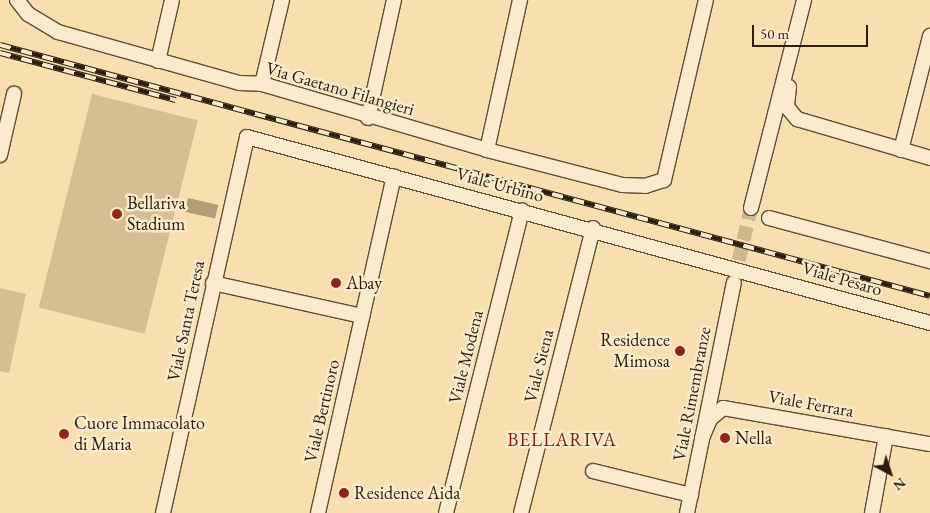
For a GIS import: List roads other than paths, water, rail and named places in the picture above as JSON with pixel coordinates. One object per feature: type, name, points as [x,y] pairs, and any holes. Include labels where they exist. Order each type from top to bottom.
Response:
[{"type":"street","name":"Via Gaetano Filangieri","points":[[17,0],[28,14],[58,32],[239,83],[262,84],[368,118],[487,150],[622,184],[645,186],[664,180],[706,0]]},
{"type":"street","points":[[158,61],[172,0]]},
{"type":"street","points":[[262,84],[282,0]]},
{"type":"street","points":[[368,118],[394,0]]},
{"type":"street","points":[[487,150],[520,0]]},
{"type":"street","points":[[751,208],[804,0]]},
{"type":"street","points":[[901,150],[930,36]]},
{"type":"street","points":[[790,59],[787,106],[797,120],[930,158]]},
{"type":"street","points":[[0,155],[14,94]]},
{"type":"street","name":"Viale Urbino","points":[[246,137],[593,228],[744,271]]},
{"type":"street","name":"Viale Santa Teresa","points":[[163,513],[246,137]]},
{"type":"street","name":"Viale Bertinoro","points":[[318,513],[394,176]]},
{"type":"street","name":"Viale Modena","points":[[446,513],[522,210]]},
{"type":"street","points":[[769,218],[930,261]]},
{"type":"street","name":"Viale Siena","points":[[521,513],[593,228]]},
{"type":"street","name":"Viale Pesaro","points":[[744,271],[930,323]]},
{"type":"street","points":[[213,283],[362,316]]},
{"type":"street","name":"Viale Rimembranze","points":[[686,513],[702,438],[705,406],[734,283]]},
{"type":"street","name":"Viale Ferrara","points":[[702,438],[710,419],[723,408],[930,444]]},
{"type":"street","points":[[872,513],[886,436]]},
{"type":"street","points":[[593,471],[690,495]]},
{"type":"tunnel","points":[[734,281],[751,208]]},
{"type":"railway","points":[[0,45],[930,296]]},
{"type":"railway","points":[[0,53],[176,100]]},
{"type":"place","name":"Bellariva Stadium","points":[[117,214]]},
{"type":"place","name":"Abay","points":[[336,283]]},
{"type":"place","name":"Residence Mimosa","points":[[680,351]]},
{"type":"place","name":"Cuore Immacolato di Maria","points":[[64,434]]},
{"type":"place","name":"Nella","points":[[725,438]]},
{"type":"place","name":"Residence Aida","points":[[344,493]]},
{"type":"district","name":"BELLARIVA","points":[[562,440]]}]
